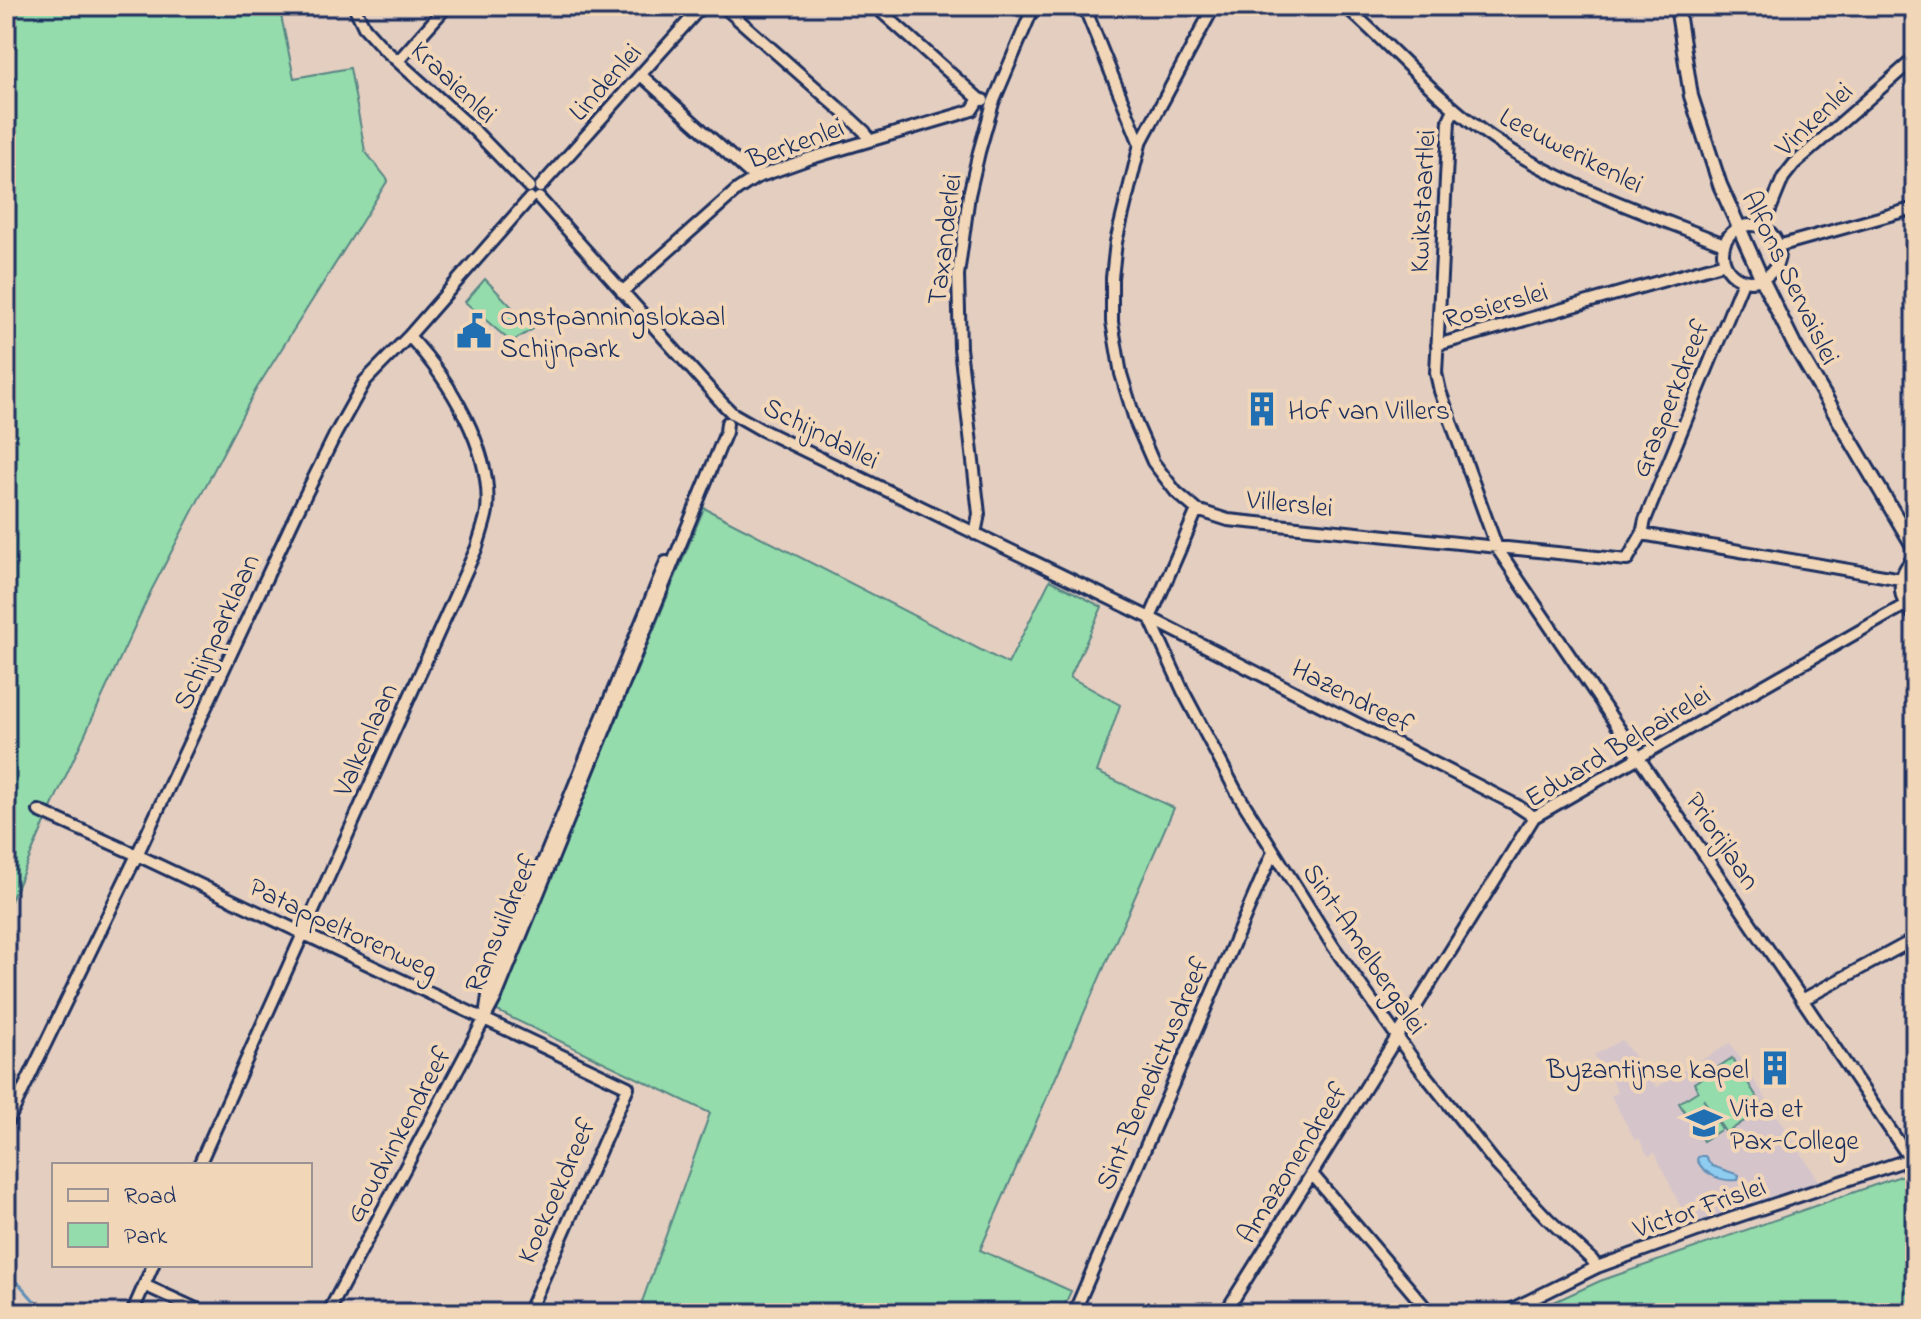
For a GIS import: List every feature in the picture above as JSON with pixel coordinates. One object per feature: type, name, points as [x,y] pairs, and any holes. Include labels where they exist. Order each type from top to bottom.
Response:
[{"type":"street","name":"Kraaienlei","points":[[354,6],[364,27],[474,130],[535,193]]},
{"type":"street","points":[[398,61],[447,6]]},
{"type":"street","name":"Lindenlei","points":[[535,193],[702,6]]},
{"type":"street","points":[[723,6],[851,119],[865,132],[869,141]]},
{"type":"street","points":[[875,6],[979,99],[993,103]]},
{"type":"street","name":"Taxanderlei","points":[[975,534],[979,514],[960,348],[958,275],[969,195],[979,152],[993,103],[1034,6]]},
{"type":"street","points":[[1084,6],[1140,144]]},
{"type":"street","name":"Villerslei","points":[[1214,6],[1140,144],[1116,242],[1112,278],[1112,322],[1121,374],[1136,423],[1153,462],[1176,492],[1197,510],[1228,520],[1627,560],[1642,534]]},
{"type":"street","name":"Leeuwerikenlei","points":[[1345,6],[1454,109],[1483,131],[1554,174],[1724,244]]},
{"type":"street","name":"Alfons Servaislei","points":[[1677,6],[1691,96],[1720,185],[1794,344],[1915,549]]},
{"type":"street","name":"Vinkenlei","points":[[1763,227],[1783,178],[1794,164],[1915,58]]},
{"type":"street","points":[[642,76],[755,178]]},
{"type":"street","points":[[979,99],[972,110],[989,117]]},
{"type":"street","name":"Kwikstaartlei","points":[[1437,345],[1449,120],[1454,109]]},
{"type":"street","name":"Berkenlei","points":[[622,292],[725,200],[755,178],[972,110]]},
{"type":"street","name":"Schijndallei","points":[[535,193],[730,418],[760,429],[1150,618]]},
{"type":"street","name":"Schijnparklaan","points":[[6,1125],[137,855],[291,525],[365,381],[409,336],[535,193]]},
{"type":"street","points":[[1778,246],[1915,208]]},
{"type":"street","points":[[1739,227],[1763,227],[1772,234],[1778,246],[1776,266],[1762,279],[1743,281],[1725,263],[1724,244],[1739,227]]},
{"type":"street","name":"Rosierslei","points":[[1497,548],[1440,391],[1436,373],[1437,345],[1725,263]]},
{"type":"street","name":"Grasperkdreef","points":[[1642,534],[1645,520],[1743,281]]},
{"type":"street","name":"Valkenlaan","points":[[200,1163],[477,547],[487,512],[486,473],[476,440],[462,411],[426,354],[409,336]]},
{"type":"street","name":"Ransuildreef","points":[[485,1020],[730,418]]},
{"type":"street","points":[[1150,618],[1197,510]]},
{"type":"street","points":[[1642,534],[1901,579]]},
{"type":"street","name":"Priorijlaan","points":[[1497,548],[1912,1159]]},
{"type":"street","points":[[1915,557],[1901,579],[1905,605],[1915,616]]},
{"type":"street","name":"Eduard Belpairelei","points":[[1397,1037],[1534,817],[1905,605]]},
{"type":"street","name":"Hazendreef","points":[[1150,618],[1534,817]]},
{"type":"street","name":"Sint-Amelbergalei","points":[[1150,618],[1202,728],[1236,791],[1333,946],[1397,1037],[1496,1164],[1597,1267]]},
{"type":"street","name":"Patappeltorenweg","points":[[39,811],[628,1087]]},
{"type":"street","name":"Sint-Benedictusdreef","points":[[1074,1313],[1273,852]]},
{"type":"street","points":[[1802,1000],[1915,939]]},
{"type":"street","name":"Goudvinkendreef","points":[[328,1313],[485,1020]]},
{"type":"street","name":"Amazonendreef","points":[[1225,1313],[1397,1037]]},
{"type":"street","name":"Koekoekdreef","points":[[528,1313],[628,1087]]},
{"type":"street","name":"Victor Frislei","points":[[1504,1313],[1597,1267],[1912,1159]]},
{"type":"street","points":[[1312,1174],[1430,1313]]},
{"type":"street","points":[[132,1313],[152,1267]]},
{"type":"street","points":[[144,1285],[205,1313]]},
{"type":"shaded area","name":"Vita et Pax-College","points":[[1622,1040],[1657,1087],[1730,1043],[1819,1181],[1689,1225],[1655,1153],[1648,1156],[1639,1138],[1635,1140],[1611,1096],[1618,1092],[1610,1076],[1603,1079],[1601,1075],[1604,1072],[1594,1055]]},
{"type":"green space","points":[[6,6],[279,6],[294,78],[350,68],[365,151],[388,180],[255,391],[151,591],[6,912]]},
{"type":"green space","points":[[485,279],[533,329],[511,342],[465,302]]},
{"type":"green space","points":[[704,508],[1008,664],[1050,580],[1102,607],[1070,677],[1120,705],[1097,772],[1174,808],[980,1250],[1071,1291],[1061,1313],[638,1313],[710,1113],[493,1009]]},
{"type":"green space","points":[[1732,1058],[1764,1108],[1726,1133],[1703,1099],[1722,1129],[1703,1141],[1679,1103],[1698,1091],[1694,1083]]},
{"type":"green space","points":[[1915,1171],[1915,1313],[1530,1313],[1600,1281]]},
{"type":"water","points":[[1705,1156],[1712,1166],[1739,1175],[1738,1180],[1720,1179],[1709,1173],[1697,1160]]},
{"type":"waterway","points":[[6,1274],[45,1313]]},
{"type":"place","name":"Onstpanningslokaal Schijnpark","points":[[474,331]]},
{"type":"place","name":"Hof van Villers","points":[[1262,409]]},
{"type":"place","name":"Byzantijnse kapel","points":[[1775,1068]]},
{"type":"place","name":"Vita et Pax-College","points":[[1704,1123]]}]
